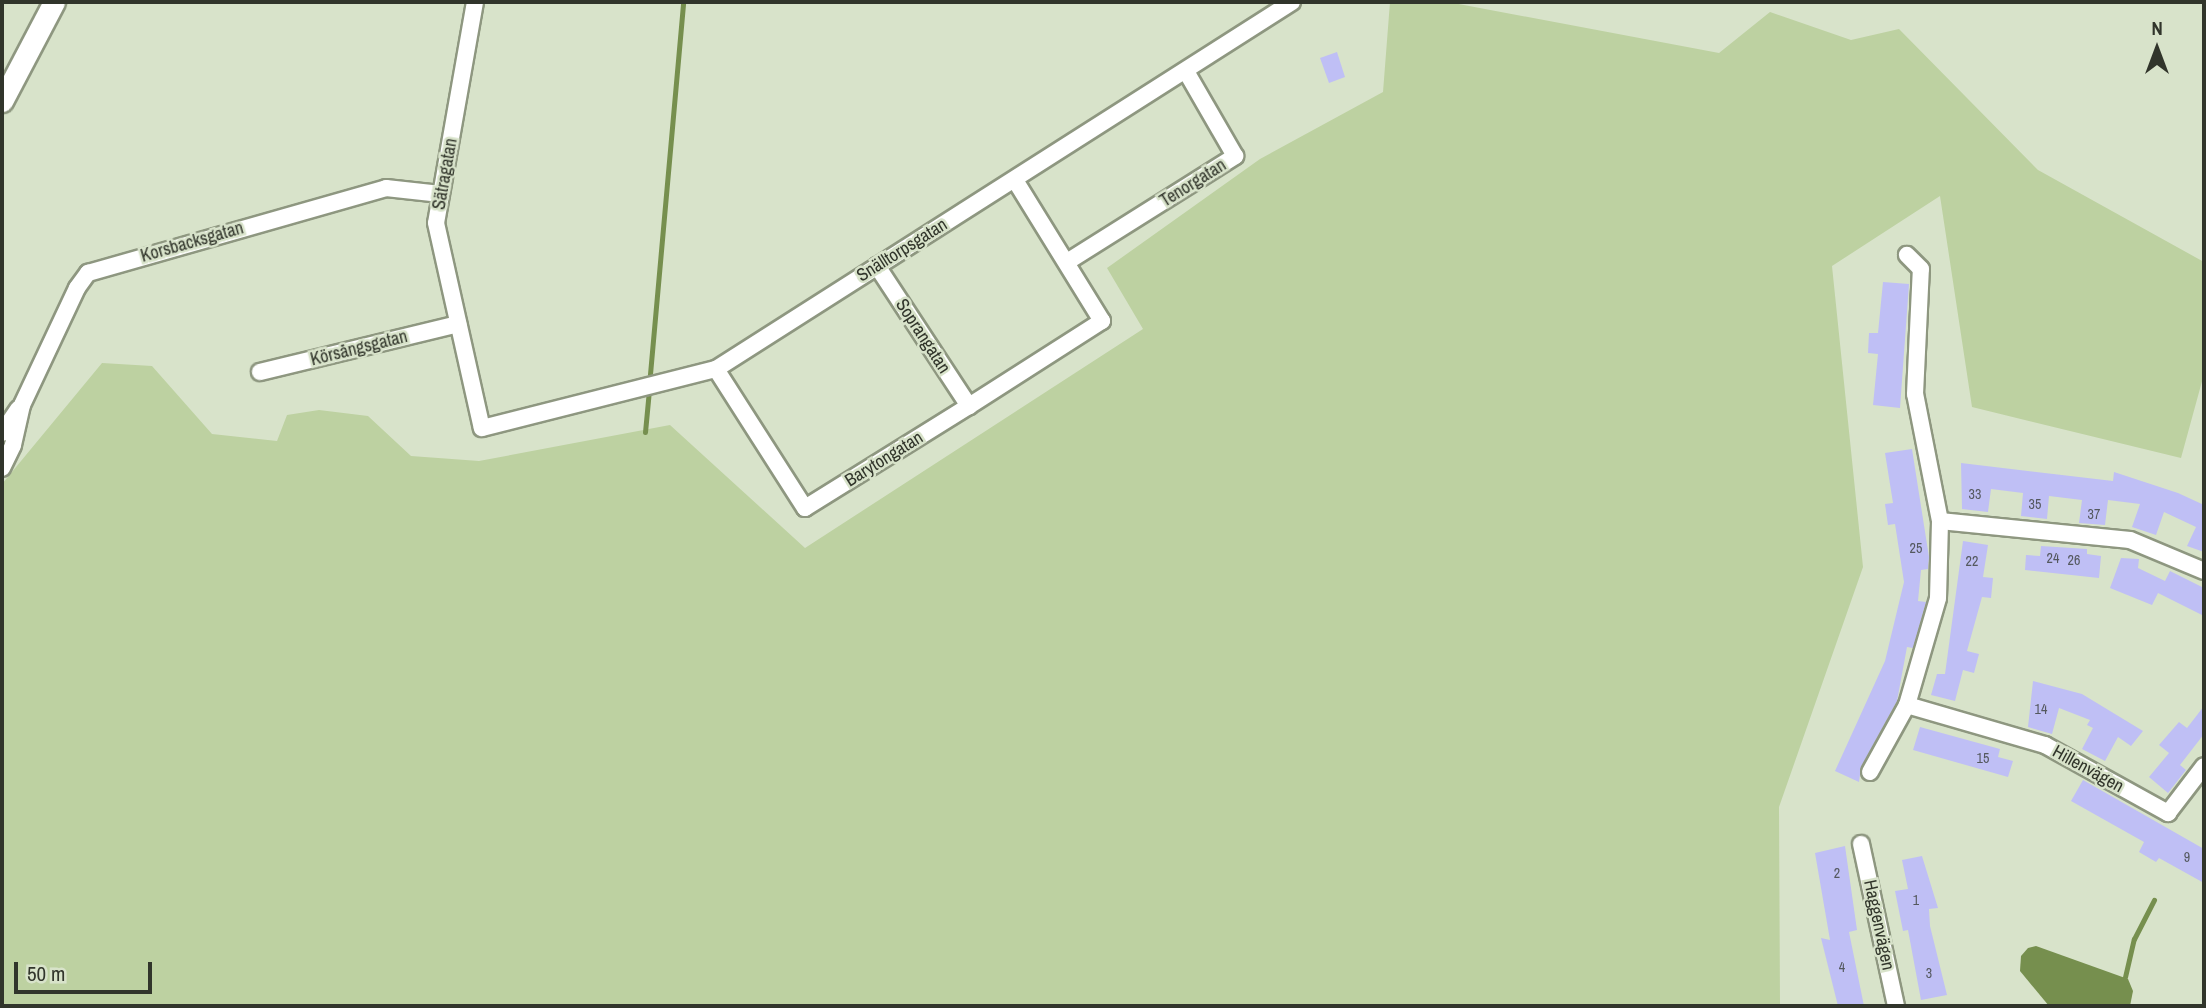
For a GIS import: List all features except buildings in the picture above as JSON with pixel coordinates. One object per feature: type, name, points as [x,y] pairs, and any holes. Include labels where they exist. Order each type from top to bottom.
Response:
[{"type":"main road","points":[[2,101],[54,2]]},
{"type":"street","name":"Sätragatan","points":[[474,2],[436,223],[482,428]]},
{"type":"street","name":"Snälltorpsgatan","points":[[482,428],[716,369],[1292,2]]},
{"type":"street","name":"Tenorgatan","points":[[1067,262],[1236,156],[1186,71]]},
{"type":"street","points":[[1015,180],[1067,262]]},
{"type":"street","name":"Korsbacksgatan","points":[[2,433],[22,405],[88,273],[386,188],[441,194]]},
{"type":"street","points":[[1870,772],[1907,705],[1938,598],[1940,521],[1915,394],[1921,269],[1907,255]]},
{"type":"street","name":"Barytongatan","points":[[716,369],[805,508],[1102,321],[1067,262]]},
{"type":"street","name":"Soprangatan","points":[[877,266],[969,406]]},
{"type":"street","name":"Körsångsgatan","points":[[260,372],[458,324]]},
{"type":"street","name":"Korsbacksgatan","points":[[2,468],[13,444],[22,405]]},
{"type":"street","points":[[1940,521],[2130,540],[2204,570]]},
{"type":"street","name":"Hillenvägen","points":[[1907,705],[2045,745],[2168,813],[2204,766]]},
{"type":"street","name":"Haggenvägen","points":[[1861,844],[1896,1006]]},
{"type":"shaded area","points":[[1390,2],[1448,2],[1719,53],[1770,12],[1851,40],[1899,29],[2038,170],[2204,262],[2204,374],[2181,458],[1972,407],[1940,196],[1832,266],[1863,567],[1779,807],[1780,1006],[2,1006],[2,484],[102,363],[152,366],[212,434],[277,441],[287,415],[319,410],[368,416],[411,456],[479,461],[670,425],[805,548],[1143,329],[1107,268],[1260,159],[1383,92]]},
{"type":"shaded area","points":[[2036,946],[2128,979],[2133,991],[2130,1006],[2049,1006],[2020,971],[2021,956],[2028,948]]},
{"type":"waterway","points":[[650,374],[683,2]]},
{"type":"waterway","points":[[645,432],[649,390]]},
{"type":"waterway","points":[[2125,977],[2134,939],[2154,900]]}]
